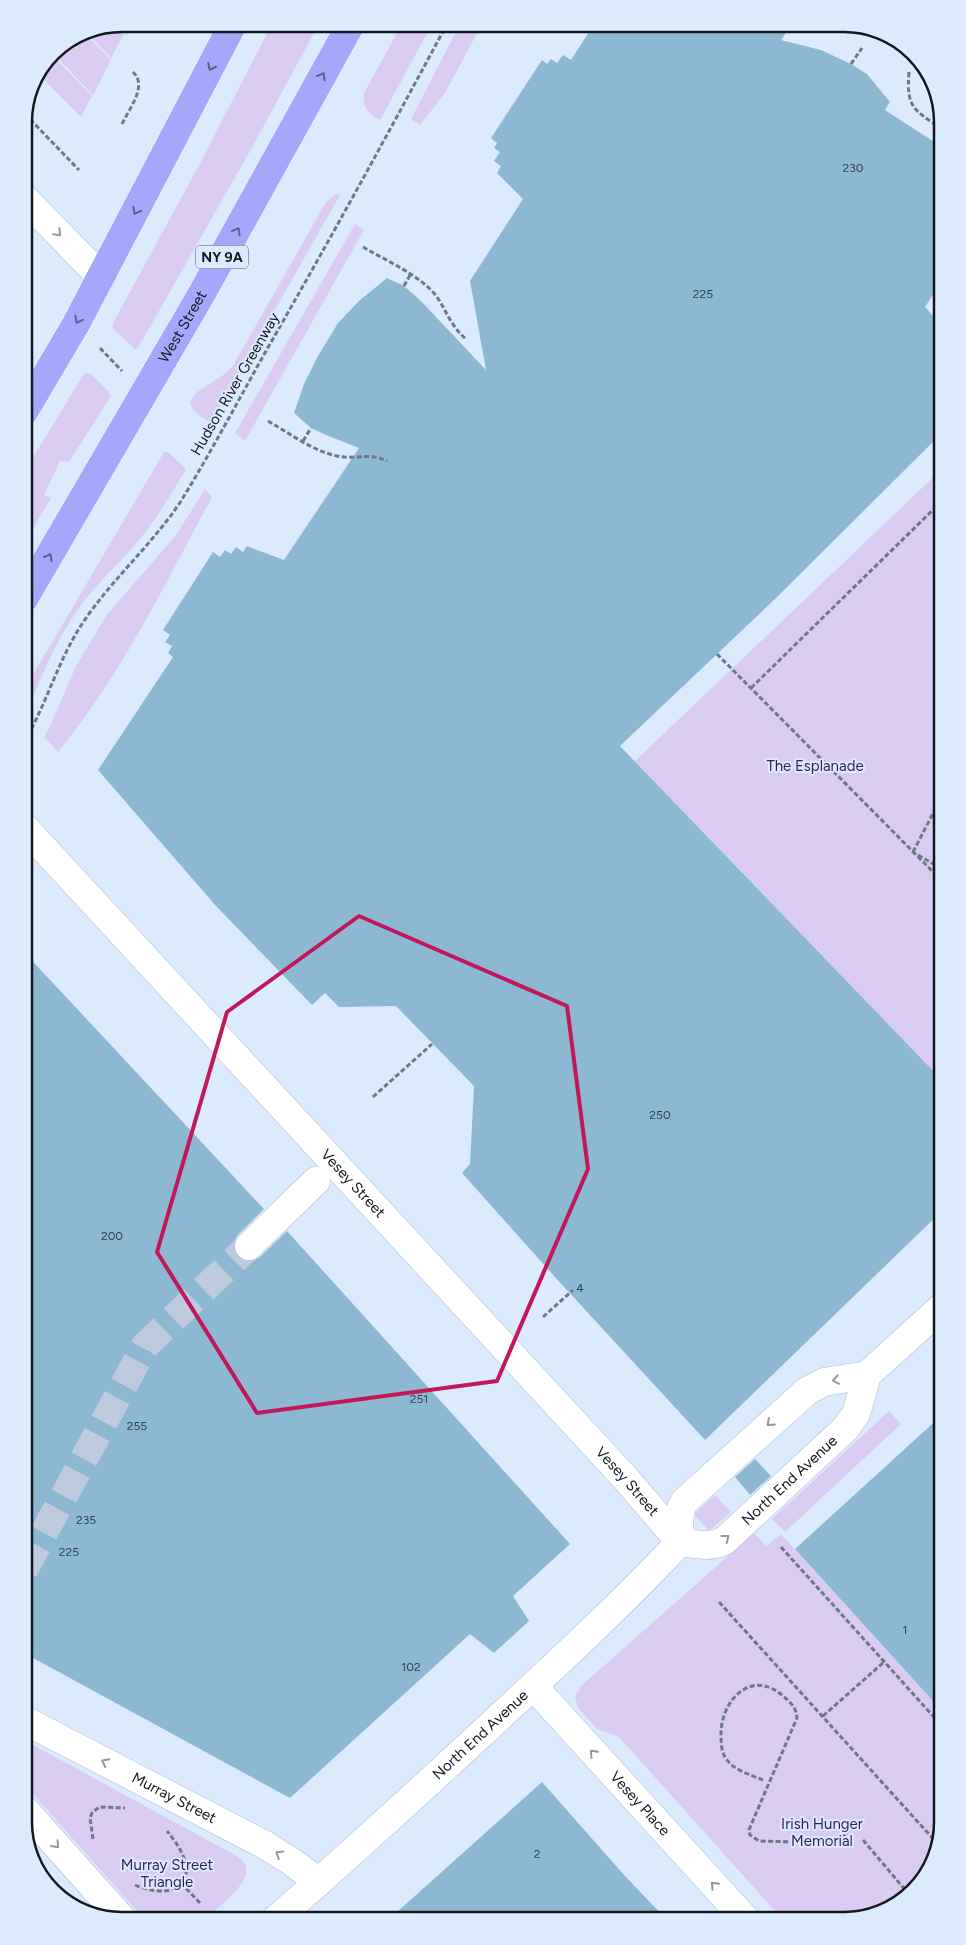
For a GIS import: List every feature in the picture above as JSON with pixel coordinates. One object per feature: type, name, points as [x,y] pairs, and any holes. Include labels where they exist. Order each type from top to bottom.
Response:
[{"type":"highway","points":[[33,397],[76,324],[229,32]]},
{"type":"highway","name":"West Street","points":[[33,584],[201,295],[346,32]]},
{"type":"street","points":[[33,207],[101,277]]},
{"type":"street","name":"Vesey Street","points":[[33,836],[626,1479],[680,1542]]},
{"type":"street","points":[[249,1246],[316,1181]]},
{"type":"street","points":[[680,1542],[679,1522],[681,1508],[685,1501],[806,1391],[824,1382],[867,1375],[934,1314]]},
{"type":"street","name":"North End Avenue","points":[[284,1912],[533,1686],[633,1591],[680,1542],[717,1545],[724,1541],[845,1429],[856,1414],[867,1375]]},
{"type":"street","name":"Vesey Place","points":[[533,1686],[739,1912]]},
{"type":"street","name":"Murray Street","points":[[32,1724],[265,1845],[319,1882]]},
{"type":"street","points":[[32,1818],[116,1912]]},
{"type":"path","name":"Hudson River Greenway","points":[[33,726],[44,704],[57,670],[78,631],[104,595],[152,541],[190,485],[352,200],[442,32]]},
{"type":"path","points":[[852,64],[862,48]]},
{"type":"path","points":[[122,124],[140,87],[139,79],[133,72]]},
{"type":"path","points":[[909,72],[908,96],[912,106],[934,124]]},
{"type":"path","points":[[33,123],[79,170]]},
{"type":"path","points":[[363,247],[430,289],[456,331],[466,339]]},
{"type":"path","points":[[404,286],[410,275]]},
{"type":"path","points":[[100,348],[124,373]]},
{"type":"path","points":[[268,420],[323,452],[352,458],[373,456],[387,461]]},
{"type":"path","points":[[303,441],[312,428]]},
{"type":"path","points":[[751,688],[934,509]]},
{"type":"path","points":[[717,654],[934,873]]},
{"type":"path","points":[[913,852],[934,811]]},
{"type":"path","points":[[913,852],[934,864]]},
{"type":"path","points":[[373,1097],[432,1044]]},
{"type":"path","points":[[543,1317],[573,1290]]},
{"type":"path","points":[[781,1547],[934,1717]]},
{"type":"path","points":[[719,1602],[932,1838]]},
{"type":"path","points":[[823,1716],[884,1662]]},
{"type":"path","points":[[763,1780],[736,1768],[727,1761],[722,1751],[721,1727],[726,1706],[738,1693],[747,1688],[766,1686],[781,1694],[794,1706],[796,1718],[749,1830],[750,1835],[759,1841],[831,1843],[840,1840],[855,1822]]},
{"type":"path","points":[[96,1846],[90,1824],[92,1813],[96,1809],[107,1807],[132,1809]]},
{"type":"path","points":[[130,1883],[145,1889],[166,1892],[182,1883],[186,1871],[183,1857],[164,1827]]},
{"type":"path","points":[[862,1840],[904,1889]]},
{"type":"path","points":[[182,1883],[200,1903]]},
{"type":"highlighted area","points":[[359,916],[567,1006],[588,1169],[497,1381],[257,1413],[157,1252],[227,1012]]},
{"type":"green space","points":[[125,32],[111,58],[92,38]]},
{"type":"green space","points":[[268,32],[315,32],[250,151],[138,348],[135,349],[115,331],[113,323],[197,169]]},
{"type":"green space","points":[[397,32],[427,32],[380,120],[365,107],[364,93]]},
{"type":"green space","points":[[456,32],[477,32],[445,93],[420,125],[411,119]]},
{"type":"green space","points":[[90,38],[111,60],[93,95],[59,59],[68,51]]},
{"type":"green space","points":[[57,61],[92,96],[81,117],[44,80]]},
{"type":"green space","points":[[341,194],[211,423],[193,410],[190,403],[200,390],[224,374],[234,364],[326,202],[334,195]]},
{"type":"green space","points":[[355,224],[364,230],[245,441],[235,433]]},
{"type":"green space","points":[[84,374],[91,374],[111,395],[69,462],[60,461],[44,495],[51,498],[33,529],[33,458]]},
{"type":"green space","points":[[164,452],[168,452],[186,469],[147,531],[84,601],[61,636],[33,698],[33,675]]},
{"type":"green space","name":"The Esplanade","points":[[934,477],[934,1072],[635,761]]},
{"type":"green space","points":[[205,489],[212,497],[141,629],[102,692],[58,752],[44,737],[76,666],[106,616],[176,535]]},
{"type":"green space","points":[[889,1411],[901,1424],[785,1532],[772,1519]]},
{"type":"green space","points":[[715,1495],[731,1512],[709,1531],[694,1514]]},
{"type":"green space","name":"Irish Hunger Memorial","points":[[754,1533],[766,1546],[781,1534],[934,1702],[934,1822],[929,1851],[924,1862],[911,1882],[903,1890],[878,1906],[855,1912],[776,1912],[619,1737],[597,1729],[578,1708],[575,1696],[581,1686]]},
{"type":"green space","name":"Murray Street Triangle","points":[[32,1744],[243,1861],[246,1869],[245,1877],[233,1894],[212,1912],[138,1912],[32,1793]]},
{"type":"building","points":[[588,33],[786,33],[781,40],[821,50],[867,74],[890,102],[885,110],[934,142],[934,293],[925,307],[934,317],[934,441],[775,599],[620,746],[934,1072],[934,1219],[705,1440],[462,1173],[470,1164],[474,1086],[396,1006],[339,1007],[325,993],[312,1005],[216,906],[98,770],[173,657],[168,653],[172,646],[165,642],[170,635],[163,630],[213,552],[220,557],[225,550],[231,554],[236,547],[243,552],[247,546],[284,560],[359,448],[311,428],[294,413],[304,384],[318,356],[338,323],[359,301],[387,278],[404,286],[420,300],[486,370],[470,281],[523,199],[497,173],[501,166],[494,161],[500,152],[494,148],[497,143],[491,138],[542,60],[547,64],[551,59],[557,63],[563,55],[571,60]]},
{"type":"building","points":[[33,961],[264,1209],[234,1241],[234,1249],[237,1256],[244,1261],[253,1261],[260,1257],[287,1231],[570,1544],[513,1596],[529,1621],[494,1653],[470,1634],[290,1798],[32,1657]]},
{"type":"building","points":[[934,1422],[934,1702],[795,1549]]},
{"type":"building","points":[[755,1459],[771,1476],[750,1495],[735,1477]]},
{"type":"building","points":[[542,1782],[659,1912],[397,1912]]},
{"type":"tunnel","points":[[32,1555],[145,1346],[249,1246]]}]
